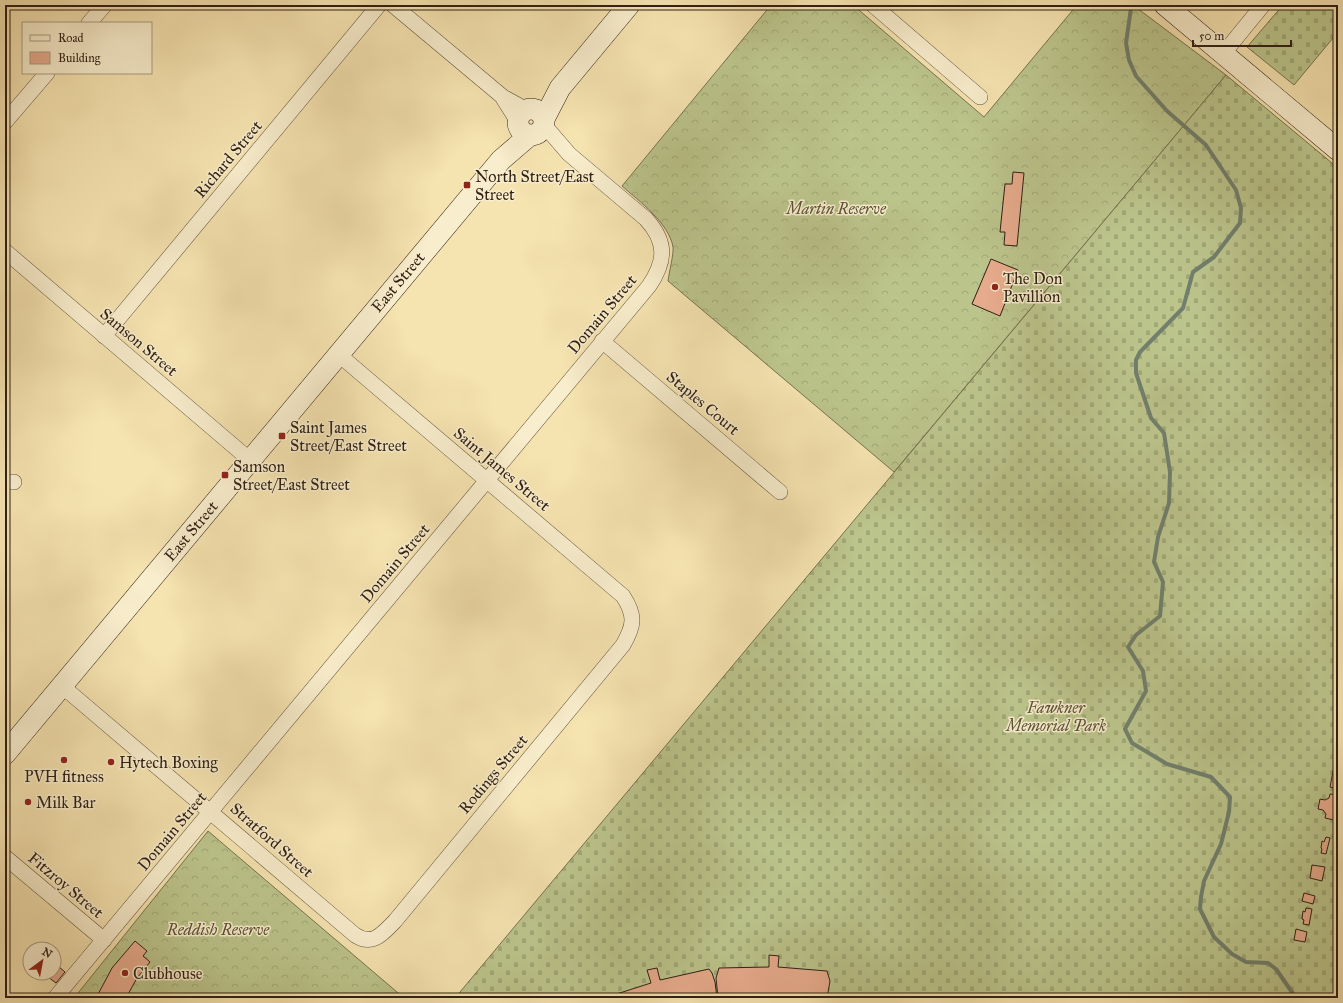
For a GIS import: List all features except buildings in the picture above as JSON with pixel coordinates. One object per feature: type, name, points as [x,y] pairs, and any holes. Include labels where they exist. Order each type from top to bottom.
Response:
[{"type":"street","points":[[90,22],[103,6],[102,5]]},
{"type":"street","name":"Richard Street","points":[[104,336],[379,5]]},
{"type":"street","name":"Domain Street","points":[[55,998],[212,812],[649,286],[656,275],[661,260],[661,242],[655,230],[646,219],[531,123],[503,97],[394,5]]},
{"type":"street","name":"East Street","points":[[5,754],[629,5]]},
{"type":"street","points":[[873,5],[980,97]]},
{"type":"street","points":[[1165,5],[1338,150]]},
{"type":"street","points":[[1223,54],[1263,5]]},
{"type":"street","points":[[5,122],[46,74]]},
{"type":"street","name":"Samson Street","points":[[5,251],[250,460]]},
{"type":"street","name":"Staples Court","points":[[602,341],[780,492]]},
{"type":"street","name":"Saint James Street","points":[[338,354],[623,596],[631,610],[633,619]]},
{"type":"street","name":"Rodings Street","points":[[368,940],[379,937],[395,921],[623,645],[629,633],[633,619]]},
{"type":"street","name":"Stratford Street","points":[[62,686],[355,935],[368,940]]},
{"type":"street","name":"Fitzroy Street","points":[[5,857],[104,940]]},
{"type":"green space","name":"Martin Reserve","points":[[771,5],[853,5],[984,117],[1077,5],[1133,5],[1226,75],[894,472],[668,281],[673,247],[666,229],[645,206],[622,186]]},
{"type":"green space","points":[[1283,5],[1338,5],[1338,32],[1294,85],[1247,47]]},
{"type":"green space","name":"Fawkner Memorial Park","points":[[1226,75],[1338,168],[1338,998],[455,998]]},
{"type":"green space","name":"Reddish Reserve","points":[[208,831],[404,998],[74,998]]},
{"type":"waterway","points":[[1131,8],[1126,43],[1129,60],[1136,76],[1167,111],[1206,145],[1236,190],[1241,208],[1240,223],[1214,257],[1193,272],[1183,308],[1140,352],[1136,360],[1136,373],[1151,418],[1164,433],[1170,472],[1169,503],[1158,537],[1154,562],[1163,582],[1160,616],[1136,635],[1128,647],[1143,671],[1146,691],[1125,729],[1132,743],[1167,764],[1211,777],[1230,797],[1229,812],[1221,844],[1204,881],[1200,909],[1214,937],[1232,954],[1246,962],[1268,963],[1276,969],[1296,998]]},
{"type":"place","name":"North Street/East Street","points":[[467,185]]},
{"type":"place","name":"The Don Pavillion","points":[[995,287]]},
{"type":"place","name":"Saint James Street/East Street","points":[[282,436]]},
{"type":"place","name":"Samson Street/East Street","points":[[225,475]]},
{"type":"place","name":"PVH fitness","points":[[64,760]]},
{"type":"place","name":"Hytech Boxing","points":[[111,762]]},
{"type":"place","name":"Milk Bar","points":[[28,802]]},
{"type":"place","name":"Clubhouse","points":[[125,973]]}]
